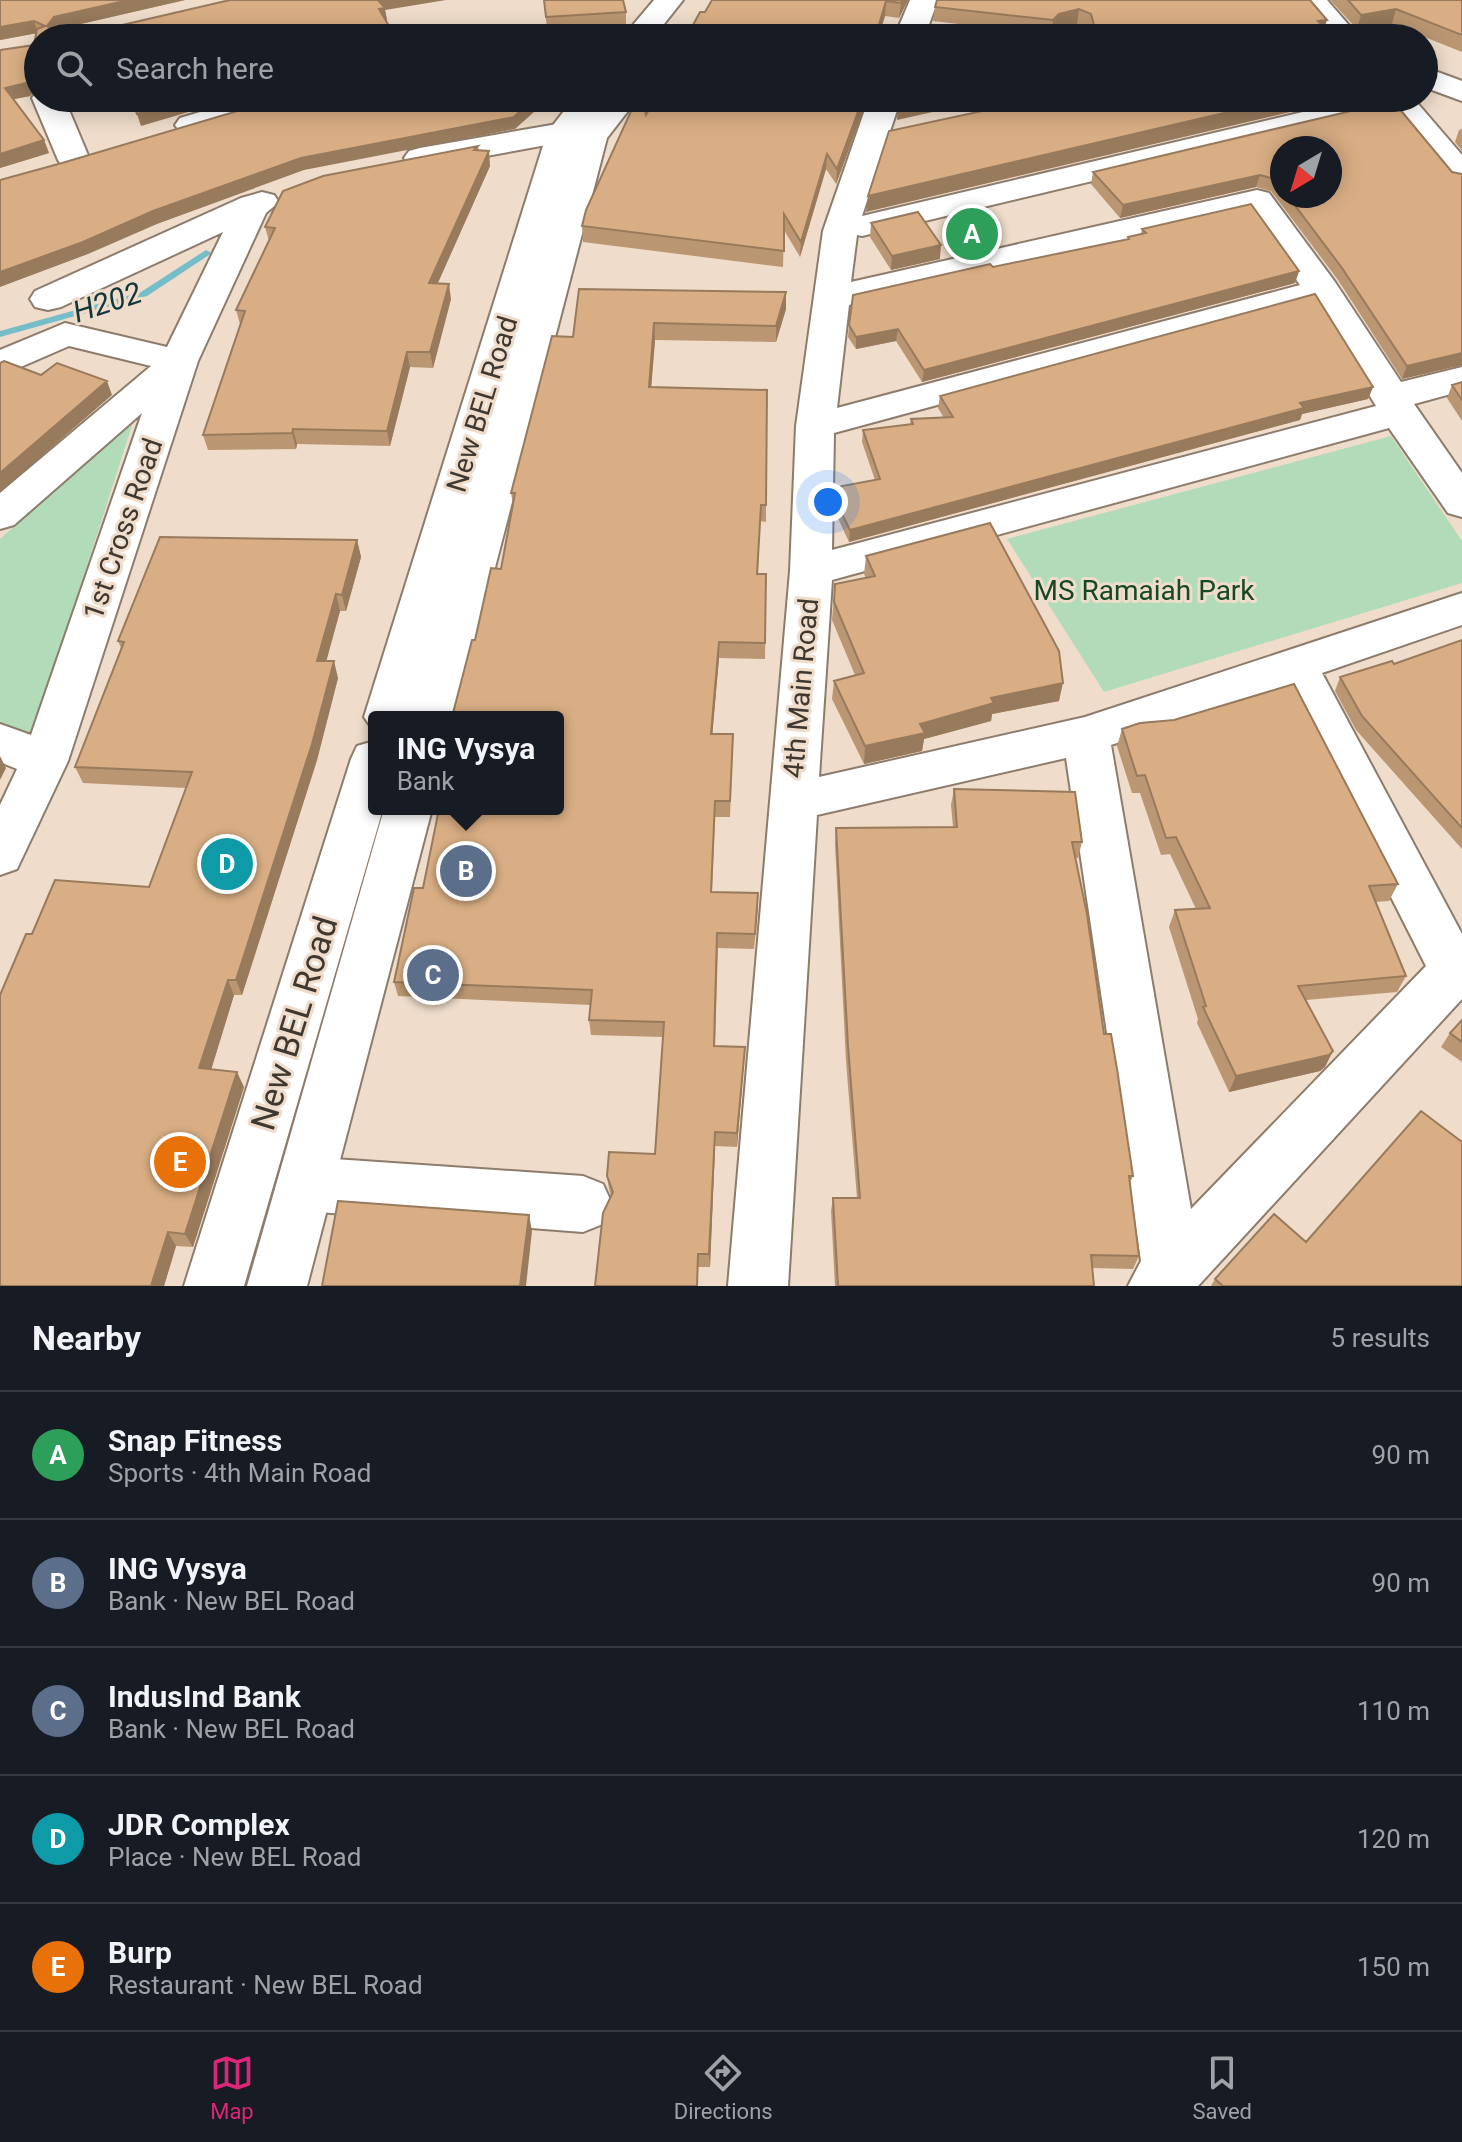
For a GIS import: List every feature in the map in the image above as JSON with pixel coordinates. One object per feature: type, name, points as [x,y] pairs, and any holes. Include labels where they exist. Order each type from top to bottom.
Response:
[{"type":"street","points":[[649,24],[669,0]]},
{"type":"street","points":[[680,24],[699,0]]},
{"type":"street","points":[[915,24],[924,0]]},
{"type":"street","points":[[1311,0],[1327,24]]},
{"type":"street","points":[[1438,82],[1462,92]]},
{"type":"street","points":[[54,112],[74,160]]},
{"type":"street","points":[[162,134],[234,112]]},
{"type":"street","name":"New BEL Road","points":[[389,711],[563,133],[579,112]]},
{"type":"street","name":"New BEL Road","points":[[435,711],[591,137],[611,112]]},
{"type":"street","points":[[840,231],[1337,112]]},
{"type":"street","points":[[1408,112],[1462,175]]},
{"type":"street","name":"4th Main Road","points":[[758,1286],[811,571],[815,426],[840,231],[885,123]]},
{"type":"street","points":[[391,165],[563,133]]},
{"type":"street","points":[[48,299],[291,190]]},
{"type":"street","points":[[830,298],[1257,200],[1322,290],[1462,503]]},
{"type":"street","name":"1st Cross Road","points":[[0,855],[45,761],[179,361],[253,205]]},
{"type":"street","points":[[815,426],[1322,290]]},
{"type":"street","points":[[0,364],[65,334],[179,361]]},
{"type":"street","points":[[0,515],[179,361]]},
{"type":"street","points":[[811,571],[1395,405],[1462,379]]},
{"type":"street","points":[[792,802],[1086,735],[1462,609]]},
{"type":"street","points":[[1165,1279],[1458,966],[1294,663]]},
{"type":"street","points":[[1086,735],[1165,1279]]},
{"type":"street","points":[[0,742],[45,761]]},
{"type":"street","name":"New BEL Road","points":[[214,1286],[368,779]]},
{"type":"street","name":"New BEL Road","points":[[277,1286],[406,815]]},
{"type":"street","points":[[286,1048],[341,1054]]},
{"type":"street","points":[[305,1184],[583,1204]]},
{"type":"green space","points":[[134,419],[32,738],[0,724],[0,539]]},
{"type":"green space","name":"MS Ramaiah Park","points":[[1391,436],[1462,541],[1462,583],[1104,692],[1007,539]]},
{"type":"building","points":[[0,0],[129,0],[54,17],[49,24],[34,21],[0,27]]},
{"type":"building","points":[[230,0],[378,0],[385,8],[379,9],[388,24],[127,24]]},
{"type":"building","points":[[544,0],[623,0],[626,12],[546,17]]},
{"type":"building","points":[[712,0],[902,0],[901,3],[886,1],[879,24],[694,24],[700,12],[705,12]]},
{"type":"building","points":[[937,0],[1310,0],[1327,20],[1318,21],[1321,24],[1094,24],[1091,14],[1079,9],[1059,14],[1053,20],[935,7]]},
{"type":"building","points":[[1348,0],[1462,0],[1462,35],[1396,9],[1361,15]]},
{"type":"building","points":[[24,46],[24,83],[5,88],[44,140],[0,154],[0,50]]},
{"type":"building","points":[[234,112],[519,112],[514,117],[301,158],[153,211],[83,242],[0,272],[0,180]]},
{"type":"building","points":[[631,112],[645,112],[646,115],[648,112],[858,112],[837,169],[827,154],[801,242],[784,214],[784,251],[582,226],[586,210]]},
{"type":"building","points":[[977,112],[1228,112],[868,196],[889,131]]},
{"type":"building","points":[[1347,112],[1402,112],[1452,172],[1462,174],[1462,353],[1407,366],[1342,268],[1297,208],[1342,208],[1342,136],[1270,136],[1270,178],[1260,175],[1123,205],[1093,172]]},
{"type":"building","points":[[478,146],[474,150],[489,151],[429,283],[449,284],[430,352],[407,352],[387,431],[293,429],[292,433],[203,435],[245,311],[236,310],[275,228],[265,227],[283,191],[323,176]]},
{"type":"building","points":[[1251,204],[1299,271],[924,370],[898,329],[856,337],[849,325],[853,295],[990,264],[993,267],[1129,239],[1146,233],[1142,229]]},
{"type":"building","points":[[918,212],[941,245],[892,256],[871,223]]},
{"type":"building","points":[[579,289],[786,292],[776,326],[654,323],[649,387],[767,390],[766,505],[761,505],[757,574],[766,574],[765,643],[719,642],[711,734],[733,734],[730,801],[715,801],[711,892],[758,893],[755,934],[717,933],[714,1046],[745,1047],[737,1133],[715,1132],[709,1254],[698,1254],[697,1286],[595,1286],[603,1213],[613,1192],[607,1176],[609,1152],[655,1154],[664,1022],[589,1020],[592,990],[394,982],[414,888],[423,888],[438,815],[564,815],[564,711],[454,711],[472,640],[475,640],[491,568],[501,569],[515,493],[511,493],[552,336],[573,337]]},
{"type":"building","points":[[1315,294],[1373,387],[1300,403],[1304,408],[850,530],[836,502],[837,487],[880,479],[863,430],[913,424],[911,419],[953,417],[940,396]]},
{"type":"building","points":[[4,361],[41,375],[57,363],[107,381],[0,473],[0,363]]},
{"type":"building","points":[[1462,382],[1462,400],[1452,385]]},
{"type":"building","points":[[990,523],[1059,651],[1063,683],[991,698],[994,703],[920,724],[925,733],[865,746],[834,681],[864,673],[834,602],[835,584],[875,576],[866,556]]},
{"type":"building","points":[[160,537],[357,540],[342,595],[336,594],[317,661],[334,661],[312,744],[236,980],[228,980],[199,1068],[237,1072],[185,1234],[168,1232],[151,1286],[0,1286],[0,995],[26,934],[32,934],[55,880],[149,887],[192,772],[75,767],[124,642],[118,641]]},
{"type":"building","points":[[1462,640],[1462,828],[1362,716],[1340,677],[1392,661],[1394,664]]},
{"type":"building","points":[[1294,684],[1398,884],[1369,886],[1406,976],[1298,986],[1333,1051],[1329,1055],[1236,1076],[1203,1007],[1206,1006],[1175,910],[1210,908],[1176,837],[1166,838],[1145,775],[1137,776],[1122,729],[1140,723],[1174,720]]},
{"type":"building","points":[[954,789],[1075,792],[1082,842],[1072,842],[1087,914],[1104,1034],[1111,1034],[1117,1069],[1133,1176],[1129,1176],[1139,1256],[1091,1255],[1094,1286],[838,1286],[833,1198],[860,1198],[836,828],[957,827]]},
{"type":"building","points":[[1462,1020],[1462,1042],[1450,1033]]},
{"type":"building","points":[[1421,1111],[1462,1142],[1462,1286],[1223,1286],[1215,1279],[1274,1214],[1306,1242]]},
{"type":"building","points":[[338,1201],[529,1215],[520,1286],[322,1286]]},
{"type":"waterway","name":"H202","points":[[0,334],[144,294],[206,253]]},
{"type":"place","name":"Snap Fitness","points":[[972,234]]},
{"type":"place","name":"JDR Complex","points":[[227,864]]},
{"type":"place","name":"ING Vysya","points":[[466,871]]},
{"type":"place","name":"IndusInd Bank","points":[[433,975]]},
{"type":"place","name":"Burp","points":[[180,1162]]}]
